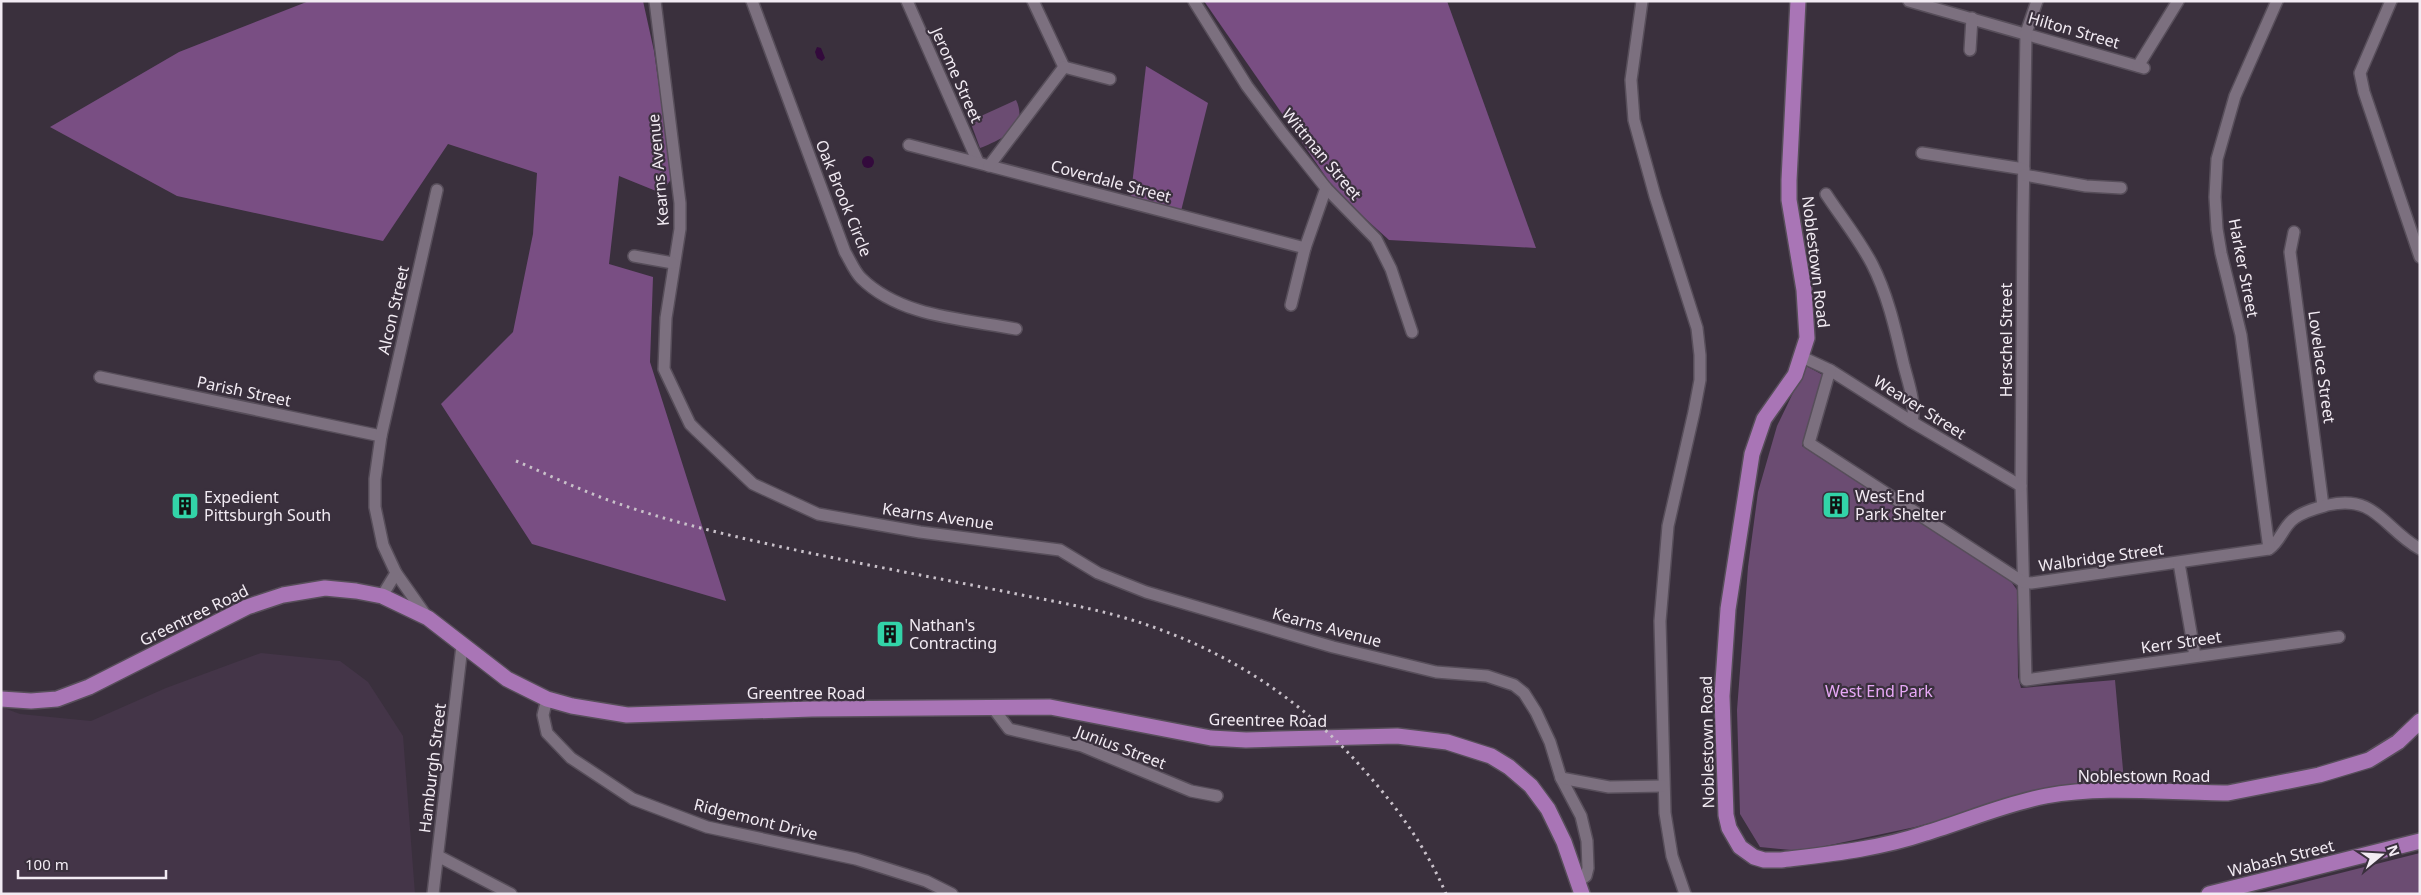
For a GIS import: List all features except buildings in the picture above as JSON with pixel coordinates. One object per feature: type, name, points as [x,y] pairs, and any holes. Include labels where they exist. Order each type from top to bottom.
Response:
[{"type":"main road","name":"Noblestown Road","points":[[1798,1],[1789,200],[1804,290],[1807,338],[1802,357],[1794,375],[1764,419],[1752,454],[1728,609],[1722,696],[1726,815],[1734,840],[1754,858],[1781,860],[1882,846],[1926,834],[2017,802],[2066,793],[2107,790],[2228,793],[2261,788],[2319,775],[2369,760],[2398,742],[2420,721]]},
{"type":"main road","name":"Greentree Road","points":[[1,698],[31,701],[57,699],[89,687],[247,606],[283,594],[325,588],[382,596],[428,618],[462,646],[508,679],[547,698],[572,706],[627,715],[812,709],[1050,707],[1211,738],[1246,740],[1397,736],[1427,738],[1469,748],[1491,756],[1509,767],[1531,786],[1548,809],[1564,842],[1580,887]]},
{"type":"main road","name":"Wabash Street","points":[[2209,894],[2420,841]]},
{"type":"street","name":"Kearns Avenue","points":[[655,1],[680,203],[680,229],[666,318],[664,369],[690,424],[753,484],[818,514],[920,532],[1060,550],[1098,572],[1146,592],[1333,647],[1436,672],[1486,676],[1504,680],[1524,693],[1536,712],[1550,742],[1561,778],[1581,816],[1587,841],[1588,868],[1580,887]]},
{"type":"street","name":"Oak Brook Circle","points":[[752,1],[845,252],[859,277],[886,298],[914,309],[1016,329]]},
{"type":"street","name":"Jerome Street","points":[[907,1],[978,162]]},
{"type":"street","points":[[1033,1],[1064,67]]},
{"type":"street","name":"Wittman Street","points":[[1194,1],[1247,86],[1326,188],[1376,240],[1391,269],[1412,332]]},
{"type":"street","points":[[1642,1],[1630,80],[1634,120],[1655,196],[1696,328],[1700,355],[1700,380],[1667,535],[1660,621],[1664,786],[1669,842],[1685,894]]},
{"type":"street","name":"Hilton Street","points":[[1909,1],[2141,67],[2178,1]]},
{"type":"street","name":"Herschel Street","points":[[2026,680],[2021,486],[2026,34],[2037,1]]},
{"type":"street","name":"Harker Street","points":[[2269,550],[2241,335],[2221,254],[2217,229],[2216,197],[2218,159],[2235,96],[2276,1]]},
{"type":"street","points":[[2391,1],[2360,72],[2364,92],[2420,257]]},
{"type":"street","points":[[1970,50],[1972,18]]},
{"type":"street","points":[[1064,67],[1110,79]]},
{"type":"street","points":[[989,166],[1064,67]]},
{"type":"street","name":"Coverdale Street","points":[[909,145],[1305,248]]},
{"type":"street","points":[[1922,152],[2086,186],[2121,188]]},
{"type":"street","points":[[1291,305],[1305,248],[1326,188]]},
{"type":"street","name":"Alcon Street","points":[[428,618],[396,573],[383,545],[375,507],[375,479],[381,436],[437,190]]},
{"type":"street","points":[[1826,194],[1864,251],[1879,280],[1896,334],[1912,400],[1914,412],[1912,422]]},
{"type":"street","name":"Lovelace Street","points":[[2294,232],[2290,252],[2323,506]]},
{"type":"street","points":[[634,256],[674,263]]},
{"type":"street","name":"Weaver Street","points":[[1802,357],[1830,370],[1912,422],[2021,486]]},
{"type":"street","name":"Walbridge Street","points":[[1830,370],[1809,443],[2023,582],[2031,583],[2269,550]]},
{"type":"street","name":"Parish Street","points":[[100,377],[381,436]]},
{"type":"street","points":[[2269,550],[2277,544],[2288,524],[2297,516],[2323,506],[2350,502],[2370,508],[2408,542],[2420,549]]},
{"type":"street","points":[[2179,563],[2195,656]]},
{"type":"street","points":[[382,596],[396,573]]},
{"type":"street","name":"Kerr Street","points":[[2026,680],[2339,637]]},
{"type":"street","name":"Hamburgh Street","points":[[433,894],[462,646]]},
{"type":"street","name":"Ridgemont Drive","points":[[547,698],[543,715],[547,733],[572,758],[633,798],[707,827],[856,859],[926,881],[952,894]]},
{"type":"street","name":"Junius Street","points":[[993,708],[1009,729],[1082,746],[1191,791],[1217,796]]},
{"type":"street","points":[[1561,778],[1609,787],[1664,786]]},
{"type":"street","points":[[438,856],[511,894]]},
{"type":"shaded area","points":[[309,1],[643,1],[654,51],[672,178],[661,193],[619,176],[609,264],[653,277],[650,362],[726,601],[532,544],[441,404],[513,332],[533,234],[537,173],[448,144],[383,241],[177,196],[50,127],[179,52]]},
{"type":"shaded area","points":[[1204,1],[1447,1],[1536,248],[1389,240],[1337,193]]},
{"type":"shaded area","points":[[817,47],[821,48],[825,58],[822,61],[817,58],[815,52]]},
{"type":"shaded area","points":[[1146,66],[1208,103],[1180,215],[1130,202]]},
{"type":"shaded area","points":[[866,156],[870,156],[874,162],[870,168],[866,168],[862,164],[862,160]]},
{"type":"shaded area","points":[[261,653],[340,661],[368,682],[403,736],[415,894],[1,894],[1,707],[20,714],[91,721],[166,688]]},
{"type":"green space","points":[[1016,100],[1019,118],[1016,125],[1004,136],[980,148],[970,121]]},
{"type":"green space","name":"West End Park","points":[[1806,366],[1823,375],[1802,446],[2010,580],[2017,590],[2018,677],[2021,688],[2115,680],[2124,781],[2048,791],[1915,827],[1802,851],[1760,847],[1740,814],[1737,710],[1748,567],[1758,492],[1777,426]]},
{"type":"green space","points":[[2420,853],[2420,894],[2257,894]]},
{"type":"railway","points":[[516,461],[600,497],[694,526],[817,555],[1100,611],[1132,620],[1198,645],[1258,678],[1287,698],[1339,743],[1376,783],[1410,828],[1446,894]]},
{"type":"place","name":"West End Park Shelter","points":[[1836,505]]},
{"type":"place","name":"Expedient Pittsburgh South","points":[[185,506]]},
{"type":"place","name":"Nathan's Contracting","points":[[890,634]]}]
